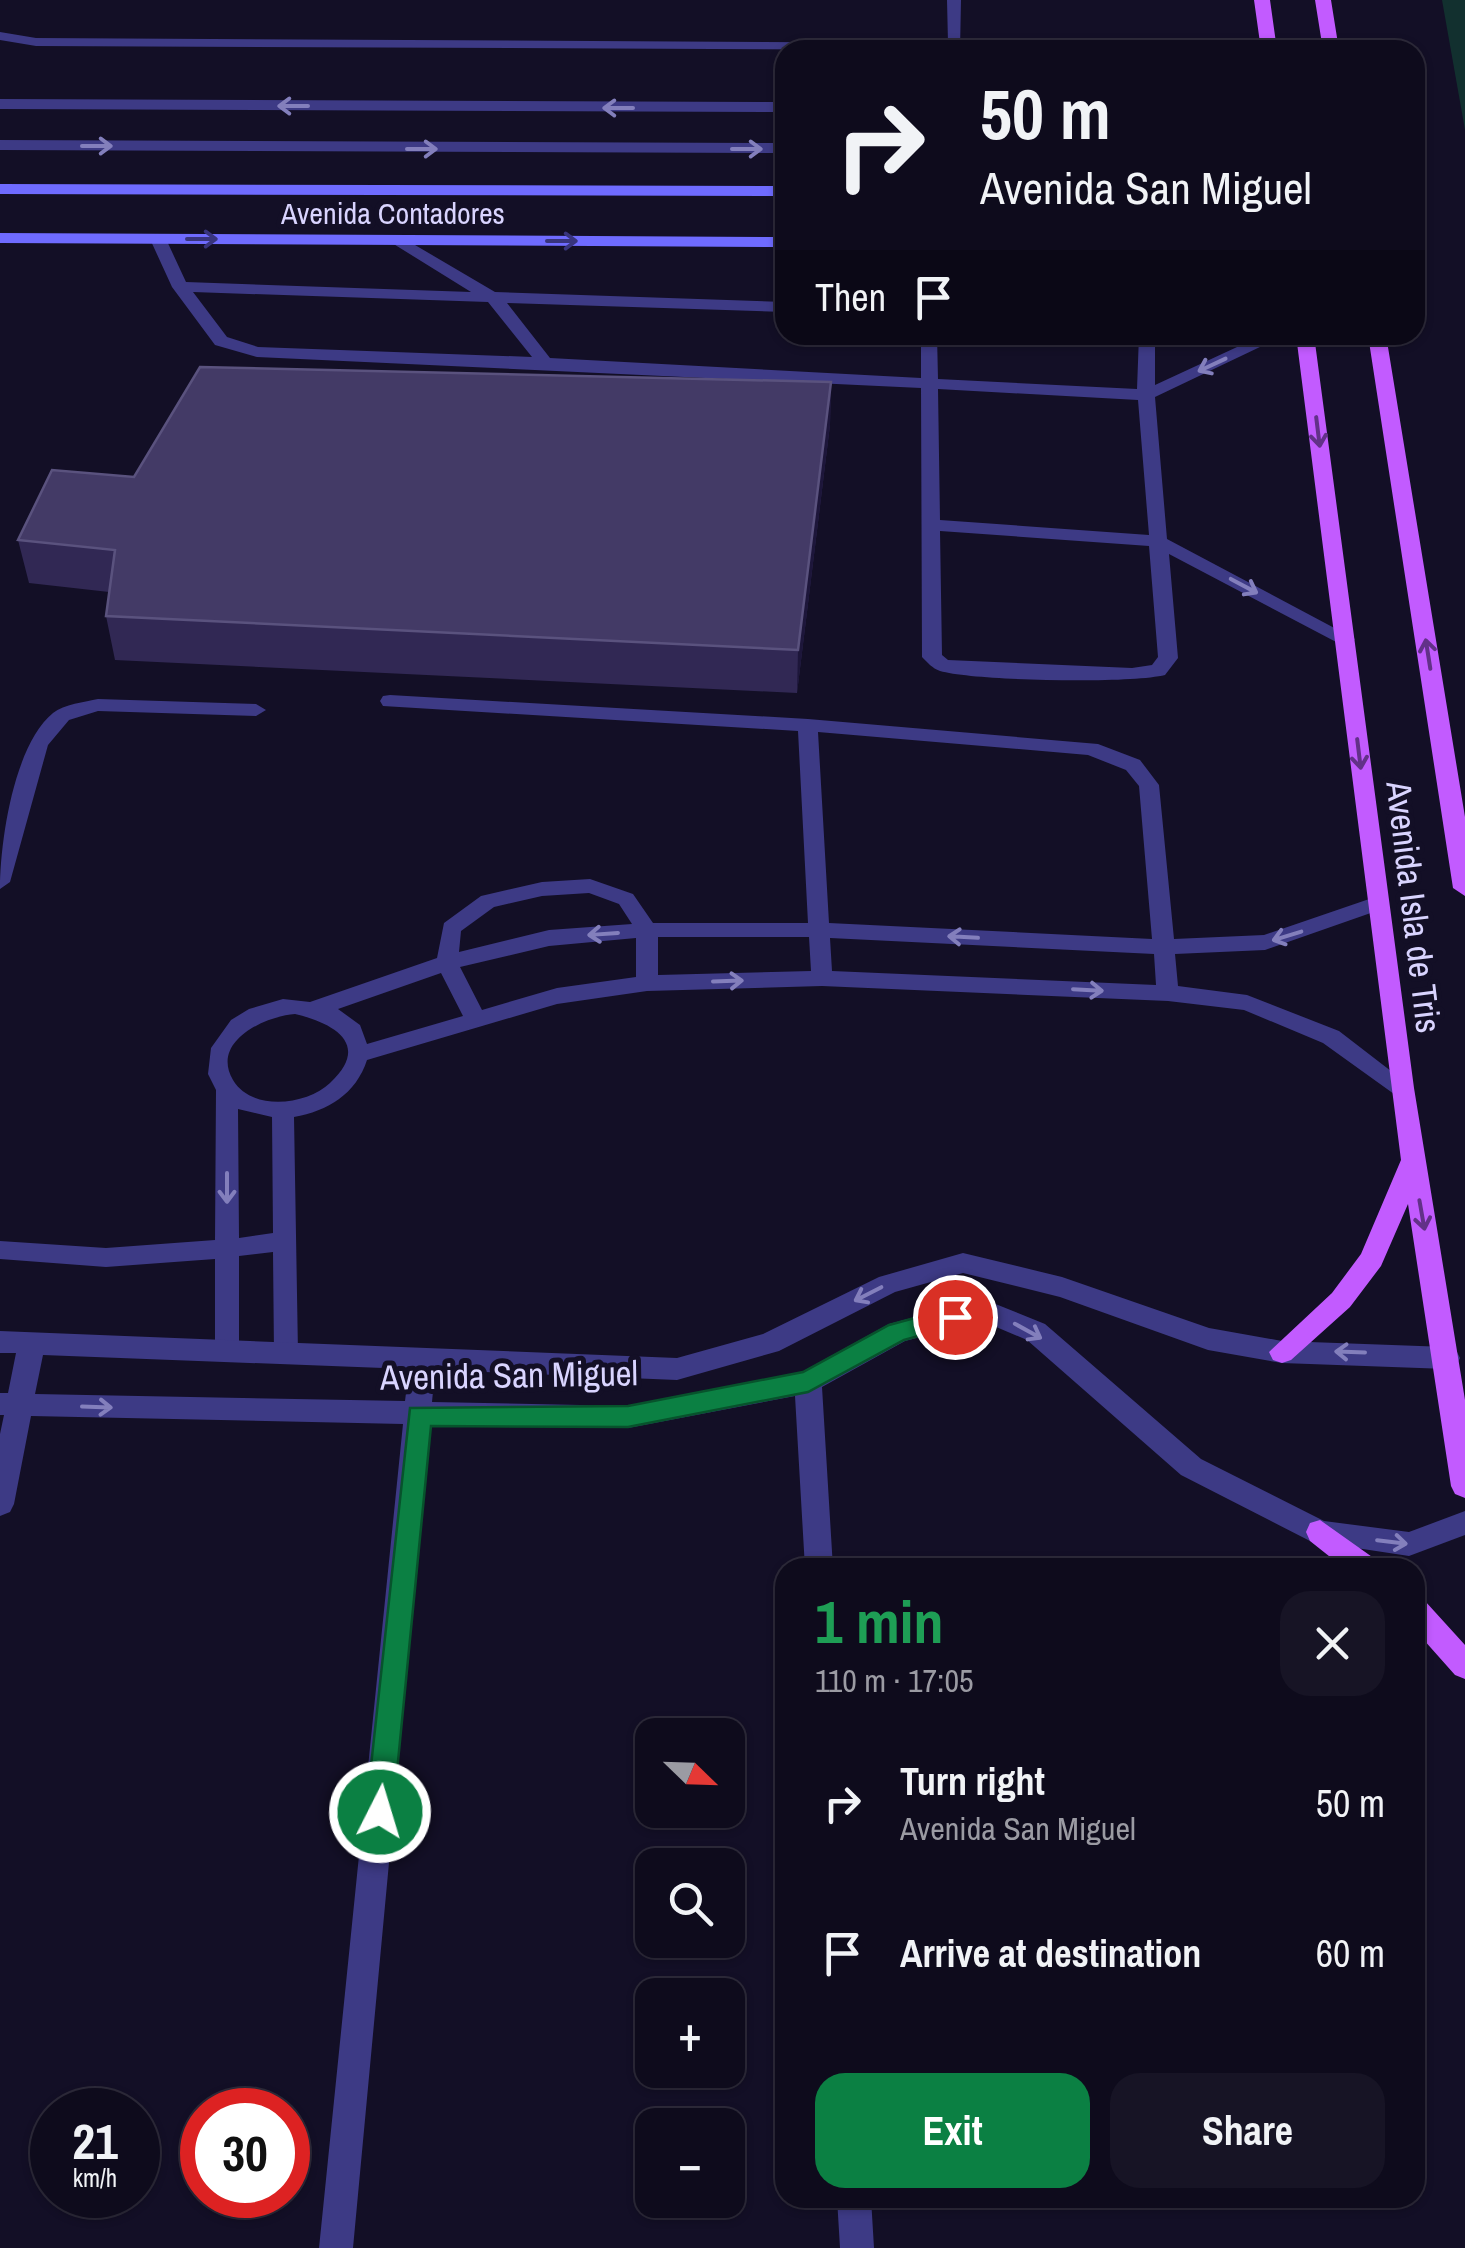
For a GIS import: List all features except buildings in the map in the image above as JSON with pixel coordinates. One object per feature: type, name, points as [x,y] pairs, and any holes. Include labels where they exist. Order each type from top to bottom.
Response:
[{"type":"main road","points":[[1262,0],[1268,40]]},
{"type":"main road","points":[[1323,0],[1329,40]]},
{"type":"main road","name":"Avenida Contadores","points":[[0,189],[775,191]]},
{"type":"main road","name":"Avenida Contadores","points":[[0,238],[775,242]]},
{"type":"main road","name":"Avenida Isla de Tris","points":[[1307,345],[1412,1162],[1456,1360],[1465,1486]]},
{"type":"main road","name":"Avenida Isla de Tris","points":[[1379,345],[1465,888]]},
{"type":"main road","points":[[1282,1352],[1341,1300],[1372,1259],[1412,1162]]},
{"type":"main road","points":[[1320,1532],[1352,1558]]},
{"type":"main road","points":[[1425,1621],[1465,1666]]},
{"type":"street","name":"Avenida San Miguel","points":[[0,1342],[678,1369],[770,1343],[888,1284],[963,1263],[1062,1286],[1208,1339],[1282,1352],[1456,1360]]},
{"type":"street","name":"Avenida San Miguel","points":[[10,1405],[419,1416],[628,1416],[808,1382],[898,1332],[983,1310],[1036,1332],[1192,1467],[1320,1532],[1409,1544],[1465,1524]]},
{"type":"street","points":[[0,1504],[10,1405],[32,1342]]},
{"type":"street","points":[[336,2248],[423,1360]]},
{"type":"street","points":[[808,1382],[817,1558]]},
{"type":"street","points":[[855,2208],[857,2248]]},
{"type":"lane","points":[[954,0],[956,40]]},
{"type":"lane","points":[[0,36],[11,41],[56,42],[775,46]]},
{"type":"lane","points":[[0,104],[67,125],[580,129],[775,147]]},
{"type":"lane","points":[[0,145],[67,125],[580,129],[775,109]]},
{"type":"lane","points":[[158,239],[180,287],[221,341],[257,352],[1146,395],[1255,345]]},
{"type":"lane","points":[[398,240],[496,300],[545,363]]},
{"type":"lane","points":[[180,287],[775,307]]},
{"type":"lane","points":[[930,345],[932,657],[942,666],[964,669],[1158,671],[1168,658],[1146,395],[1147,345]]},
{"type":"lane","points":[[930,525],[1158,540],[1345,639]]},
{"type":"lane","points":[[390,700],[808,724],[1091,749],[1133,765],[1148,785],[1168,993]]},
{"type":"lane","points":[[0,882],[38,743],[62,715],[98,706],[256,710]]},
{"type":"lane","points":[[808,724],[822,978]]},
{"type":"lane","points":[[476,1019],[447,963],[451,928],[488,900],[542,889],[590,886],[626,899],[646,930],[647,983]]},
{"type":"lane","points":[[316,1008],[348,1025],[357,1038],[360,1054],[345,1086],[328,1099],[283,1111],[251,1106],[227,1090],[218,1076],[217,1059],[222,1043],[234,1028],[272,1008],[316,1008],[447,963],[549,938],[646,930],[818,930],[1165,947],[1265,942],[1378,903]]},
{"type":"lane","points":[[360,1054],[557,996],[647,983],[822,978],[1168,993],[1247,1003],[1331,1037],[1402,1088]]},
{"type":"lane","points":[[227,1090],[227,1351]]},
{"type":"lane","points":[[283,1111],[286,1353]]},
{"type":"lane","points":[[0,1250],[46,1258],[226,1249],[284,1242]]},
{"type":"green space","points":[[1442,0],[1465,0],[1465,130]]},
{"type":"route","points":[[380,1812],[419,1416],[628,1416],[808,1382],[898,1332],[955,1317]]}]
